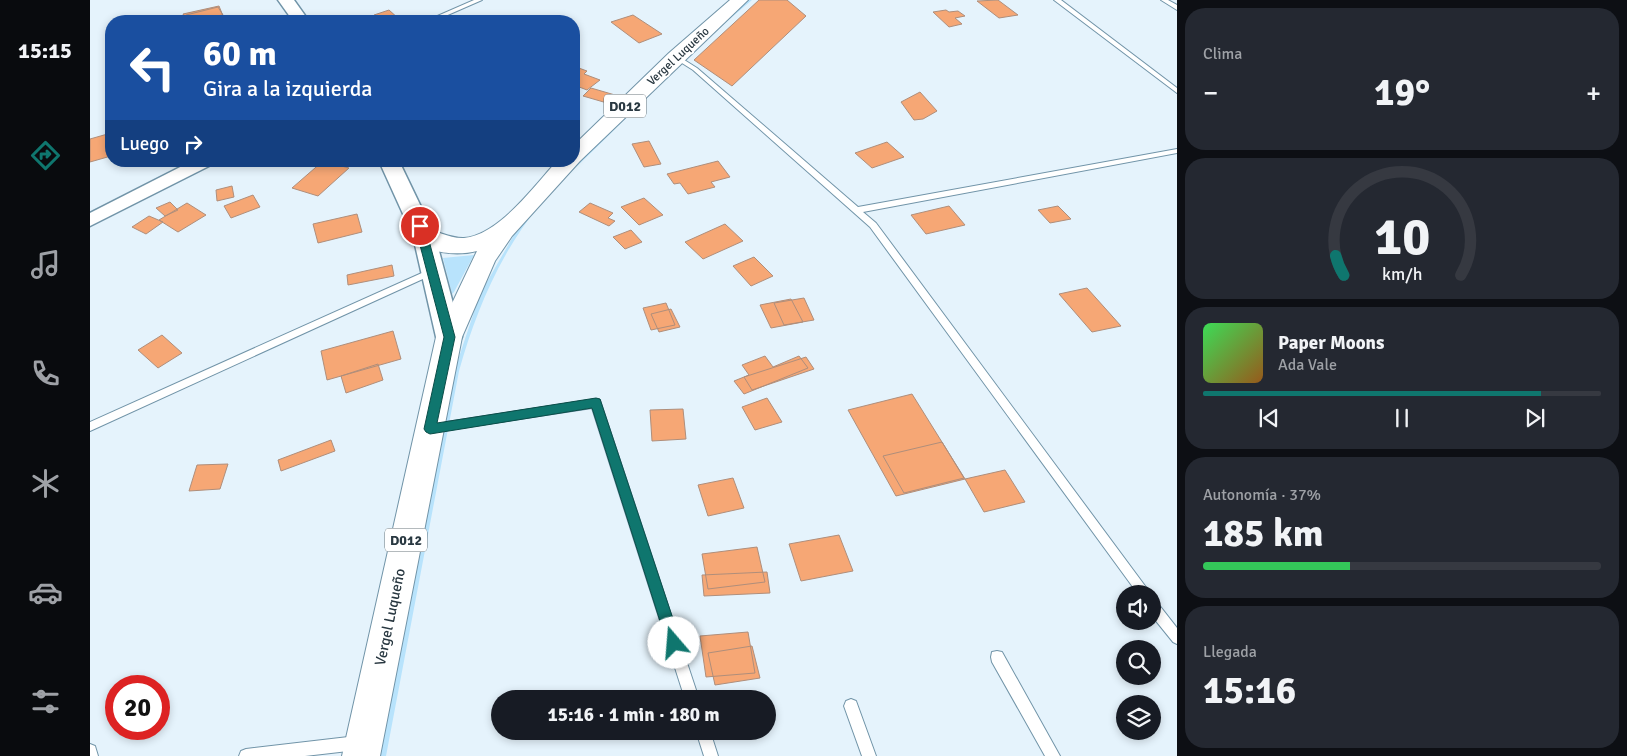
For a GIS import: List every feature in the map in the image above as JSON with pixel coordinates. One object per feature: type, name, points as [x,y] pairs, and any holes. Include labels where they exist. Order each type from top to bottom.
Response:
[{"type":"main road","name":"Vergel Luqueño","points":[[580,150],[676,57],[740,0]]},
{"type":"main road","name":"Vergel Luqueño","points":[[362,749],[449,337],[484,259],[504,231],[563,167]]},
{"type":"main road","points":[[424,236],[440,244],[459,247],[493,238],[504,231]]},
{"type":"street","points":[[286,0],[297,15]]},
{"type":"street","points":[[90,220],[193,167]]},
{"type":"street","points":[[391,167],[424,236],[449,337]]},
{"type":"lane","points":[[444,15],[480,0]]},
{"type":"lane","points":[[1057,0],[1177,91]]},
{"type":"lane","points":[[1164,0],[1177,8]]},
{"type":"lane","points":[[676,57],[695,69],[857,210],[886,242],[1138,585]]},
{"type":"lane","points":[[857,210],[1177,151]]},
{"type":"lane","points":[[90,427],[433,271]]},
{"type":"lane","points":[[430,429],[596,403],[689,690]]},
{"type":"lane","points":[[1161,616],[1177,638]]},
{"type":"lane","points":[[997,657],[1053,756]]},
{"type":"lane","points":[[851,706],[869,756]]},
{"type":"lane","points":[[706,740],[711,756]]},
{"type":"lane","points":[[246,756],[362,749]]},
{"type":"lane","points":[[90,751],[91,756]]},
{"type":"shaded area","points":[[748,0],[752,0],[733,16],[707,39]]},
{"type":"shaded area","points":[[650,94],[580,163],[580,161]]},
{"type":"shaded area","points":[[576,167],[541,204],[521,230],[492,280],[471,334],[459,371],[386,756],[379,756],[454,372],[480,294],[518,228],[550,190]]},
{"type":"shaded area","points":[[474,255],[454,292],[452,294],[443,258]]},
{"type":"building","points":[[759,0],[787,0],[806,16],[732,86],[694,60]]},
{"type":"building","points":[[998,0],[1018,15],[999,18],[977,1]]},
{"type":"building","points":[[219,6],[223,15],[183,15]]},
{"type":"building","points":[[218,7],[223,15],[186,15]]},
{"type":"building","points":[[389,10],[395,15],[374,15]]},
{"type":"building","points":[[946,10],[949,12],[958,11],[965,16],[955,18],[962,24],[949,27],[933,12]]},
{"type":"building","points":[[633,15],[662,34],[639,43],[611,22]]},
{"type":"building","points":[[580,68],[587,71],[584,74],[600,80],[587,90],[580,87]]},
{"type":"building","points":[[591,88],[615,95],[607,103],[583,96]]},
{"type":"building","points":[[920,92],[937,111],[923,119],[914,120],[901,102]]},
{"type":"building","points":[[105,135],[105,158],[90,162],[90,139]]},
{"type":"building","points":[[649,141],[661,164],[644,167],[632,144]]},
{"type":"building","points":[[887,142],[904,157],[872,168],[855,153]]},
{"type":"building","points":[[718,161],[730,177],[711,182],[715,187],[688,194],[680,183],[674,184],[667,174]]},
{"type":"building","points":[[316,167],[349,168],[318,196],[292,188]]},
{"type":"building","points":[[232,186],[234,197],[217,201],[216,190]]},
{"type":"building","points":[[253,195],[260,207],[231,218],[224,206]]},
{"type":"building","points":[[644,198],[663,215],[639,225],[621,207]]},
{"type":"building","points":[[170,202],[178,210],[165,216],[156,208]]},
{"type":"building","points":[[187,203],[206,215],[178,232],[159,220]]},
{"type":"building","points":[[590,203],[613,213],[608,218],[615,221],[609,226],[579,212]]},
{"type":"building","points":[[949,206],[965,225],[926,234],[911,215]]},
{"type":"building","points":[[1058,206],[1071,219],[1050,223],[1038,210]]},
{"type":"building","points":[[357,214],[362,232],[318,243],[313,224]]},
{"type":"building","points":[[149,216],[163,222],[146,234],[132,227]]},
{"type":"building","points":[[725,224],[743,241],[703,259],[685,242]]},
{"type":"building","points":[[631,230],[642,242],[625,249],[613,237]]},
{"type":"building","points":[[754,257],[773,276],[751,286],[733,266]]},
{"type":"building","points":[[392,265],[394,276],[348,285],[347,275]]},
{"type":"building","points":[[1087,288],[1121,326],[1092,332],[1059,294]]},
{"type":"building","points":[[804,298],[814,320],[784,325],[774,303]]},
{"type":"building","points":[[791,299],[803,322],[771,328],[760,305]]},
{"type":"building","points":[[666,303],[675,325],[651,330],[643,308]]},
{"type":"building","points":[[671,309],[680,327],[659,332],[651,314]]},
{"type":"building","points":[[393,331],[401,359],[327,380],[321,351]]},
{"type":"building","points":[[162,335],[182,353],[158,368],[138,350]]},
{"type":"building","points":[[765,356],[773,367],[799,356],[808,368],[744,394],[734,381],[749,375],[742,365]]},
{"type":"building","points":[[806,357],[814,369],[752,390],[744,377]]},
{"type":"building","points":[[378,364],[383,380],[346,393],[341,376]]},
{"type":"building","points":[[912,394],[965,479],[896,496],[848,410]]},
{"type":"building","points":[[767,398],[782,422],[755,430],[742,407]]},
{"type":"building","points":[[683,409],[686,439],[652,441],[650,410]]},
{"type":"building","points":[[331,440],[335,451],[281,471],[278,460]]},
{"type":"building","points":[[942,442],[964,478],[904,493],[883,456]]},
{"type":"building","points":[[228,464],[220,489],[189,491],[197,465]]},
{"type":"building","points":[[1005,470],[1025,502],[984,512],[965,479]]},
{"type":"building","points":[[733,478],[744,508],[708,516],[698,485]]},
{"type":"building","points":[[839,535],[853,571],[801,581],[789,544]]},
{"type":"building","points":[[757,547],[765,582],[708,589],[702,554]]},
{"type":"building","points":[[767,572],[770,593],[704,596],[702,575]]},
{"type":"building","points":[[748,632],[755,673],[706,677],[700,636]]},
{"type":"building","points":[[752,646],[760,678],[715,685],[708,653]]},
{"type":"route","points":[[420,226],[449,337],[430,429],[596,403],[674,643]]}]
